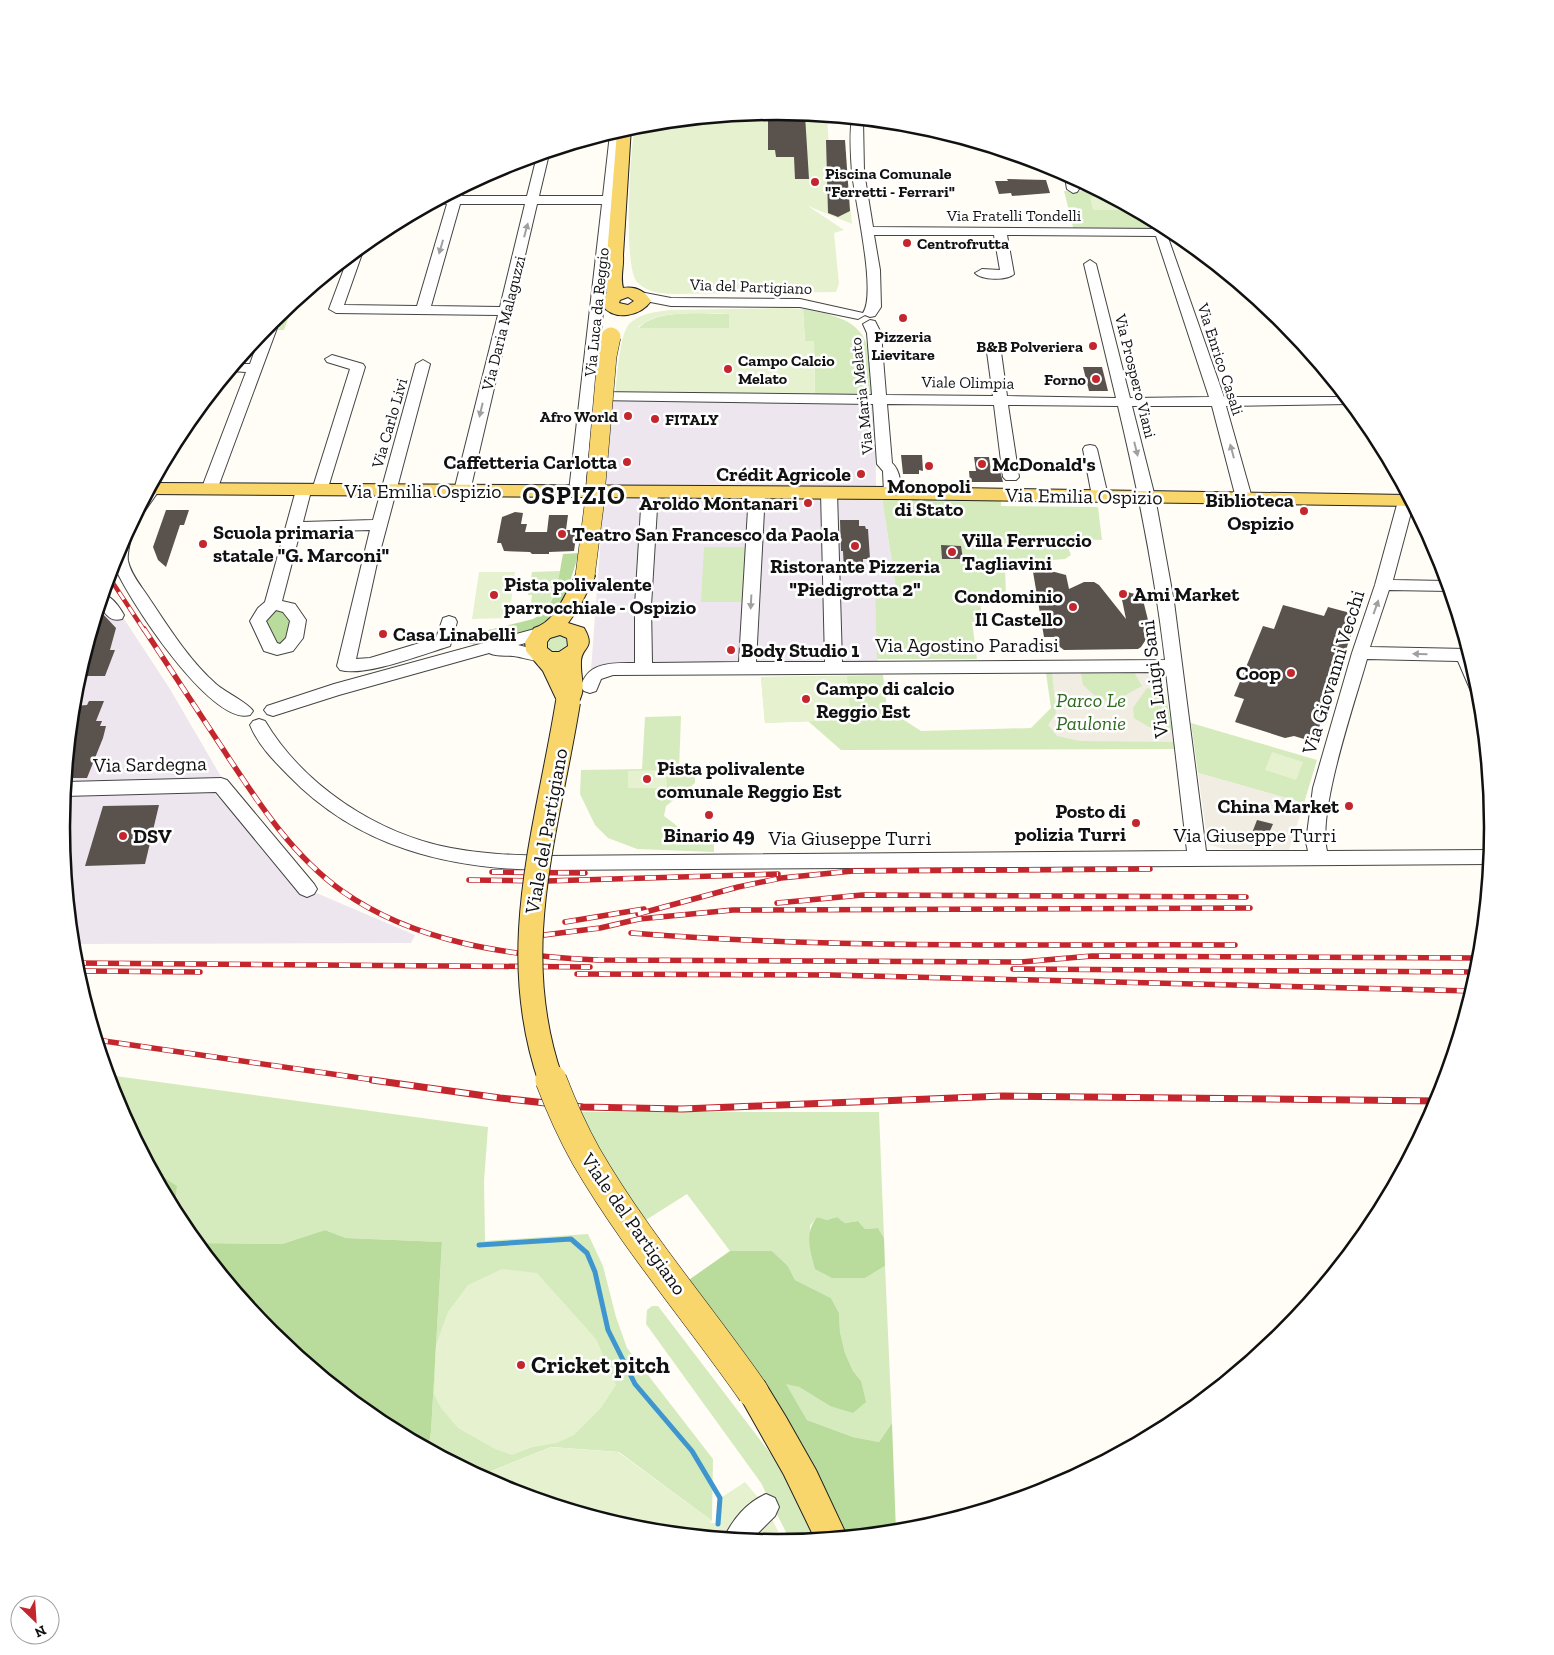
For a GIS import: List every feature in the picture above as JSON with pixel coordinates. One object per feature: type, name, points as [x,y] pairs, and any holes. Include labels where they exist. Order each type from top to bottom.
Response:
[{"type":"main road","name":"Viale del Partigiano","points":[[623,138],[615,255],[616,268],[612,276],[614,301],[611,337],[607,356],[597,477],[584,597],[576,633],[580,643],[570,656],[573,689],[568,702],[535,879],[530,919],[530,980],[540,1046],[562,1112],[584,1156],[613,1202],[753,1392],[787,1445],[829,1532]]},
{"type":"main road","points":[[614,301],[622,310],[636,301],[616,268]]},
{"type":"main road","name":"Viale del Partigiano","points":[[611,337],[636,301]]},
{"type":"main road","name":"Via Emilia Ospizio","points":[[157,489],[829,492],[1403,501]]},
{"type":"main road","name":"Viale del Partigiano","points":[[545,632],[558,623],[566,612],[585,576]]},
{"type":"main road","points":[[568,702],[558,675],[537,652],[536,642],[545,632],[560,628],[576,633]]},
{"type":"main road","points":[[543,657],[558,660],[570,656]]},
{"type":"street","name":"Via Maria Melato","points":[[857,126],[858,172],[873,270],[874,307],[866,317],[874,333],[886,464],[891,470],[886,493]]},
{"type":"street","name":"Via Luca da Reggio","points":[[578,492],[615,140]]},
{"type":"street","name":"Via Daria Malaguzzi","points":[[462,491],[504,311],[534,199],[542,161]]},
{"type":"street","points":[[460,195],[608,200]]},
{"type":"street","points":[[423,309],[455,198]]},
{"type":"street","name":"Via Fratelli Tondelli","points":[[867,231],[1157,232]]},
{"type":"street","points":[[982,274],[1007,274],[1000,231]]},
{"type":"street","name":"Via Enrico Casali","points":[[1162,235],[1218,402],[1244,498]]},
{"type":"street","points":[[353,263],[336,309],[504,311]]},
{"type":"street","name":"Via Prospero Viani","points":[[1090,264],[1147,497]]},
{"type":"street","name":"Via del Partigiano","points":[[636,301],[800,303],[866,317]]},
{"type":"street","points":[[209,490],[265,340]]},
{"type":"street","points":[[994,352],[1011,477]]},
{"type":"street","points":[[273,604],[294,527],[312,490],[358,367],[332,359]]},
{"type":"street","name":"Via Carlo Livi","points":[[424,364],[369,564],[346,666],[370,664],[444,642],[449,622]]},
{"type":"street","points":[[239,368],[254,368]]},
{"type":"street","name":"Viale Olimpia","points":[[587,396],[1124,402],[1341,401]]},
{"type":"street","points":[[1090,449],[1100,496]]},
{"type":"street","points":[[644,669],[643,606],[650,492]]},
{"type":"street","points":[[747,668],[757,492]]},
{"type":"street","points":[[829,492],[834,667]]},
{"type":"street","name":"Via Luigi Sani","points":[[1147,497],[1165,595],[1197,857]]},
{"type":"street","name":"Via Giovanni Vecchi","points":[[1319,858],[1316,842],[1319,803],[1360,653],[1406,506]]},
{"type":"street","points":[[294,527],[380,525]]},
{"type":"street","points":[[121,564],[126,576],[187,664],[210,691],[228,705],[244,711]]},
{"type":"street","points":[[1383,584],[1441,586]]},
{"type":"street","points":[[107,604],[116,615]]},
{"type":"street","points":[[273,710],[334,690],[545,632]]},
{"type":"street","points":[[482,650],[514,650],[543,657]]},
{"type":"street","points":[[1360,653],[1462,655]]},
{"type":"street","name":"Via Agostino Paradisi","points":[[590,687],[591,679],[598,672],[613,669],[1174,666]]},
{"type":"street","points":[[259,703],[269,705],[273,710],[272,717],[259,725],[245,722],[242,716],[249,706],[259,703]]},
{"type":"street","name":"Via Giuseppe Turri","points":[[259,725],[267,741],[300,777],[330,804],[384,833],[416,846],[452,856],[483,860],[593,863],[1197,857],[1483,857]]},
{"type":"street","name":"Via Sardegna","points":[[72,789],[221,785],[307,889]]},
{"type":"street","points":[[740,1533],[766,1507]]},
{"type":"shaded area","points":[[611,400],[875,401],[876,487],[882,498],[897,597],[875,597],[878,667],[591,670]]},
{"type":"shaded area","points":[[107,602],[113,602],[170,689],[223,780],[104,783],[215,794],[307,889],[415,935],[411,943],[80,944],[72,874],[70,827],[72,781],[76,735],[84,690],[94,645]]},
{"type":"shaded area","points":[[1161,671],[1164,693],[1147,688],[1133,708],[1134,718],[1149,727],[1164,731],[1172,730],[1175,742],[1080,741],[1057,736],[1048,725],[1056,713],[1052,673],[1081,673],[1083,685],[1093,694],[1106,701],[1122,697],[1142,686],[1134,672]]},
{"type":"shaded area","points":[[1198,773],[1304,803],[1289,850],[1224,849],[1210,845],[1207,838]]},
{"type":"green space","points":[[777,120],[827,122],[830,159],[845,158],[852,224],[808,206],[844,230],[834,233],[839,284],[836,292],[673,294],[654,292],[641,286],[633,272],[630,255],[629,207],[634,135],[639,134],[731,122]]},
{"type":"green space","points":[[1064,191],[1086,191],[1158,233],[1074,231]]},
{"type":"green space","points":[[1090,197],[1097,197],[1121,210],[1093,210]]},
{"type":"green space","points":[[803,309],[840,318],[856,328],[862,335],[868,349],[874,394],[815,394],[814,342],[805,341]]},
{"type":"green space","points":[[803,309],[805,341],[814,341],[815,394],[615,395],[621,346],[626,328],[639,317],[670,310]],"holes":[[[694,313],[729,314],[729,328],[638,328],[645,322],[655,318]]]},
{"type":"green space","points":[[693,313],[729,314],[729,328],[638,329],[645,322],[667,315]]},
{"type":"green space","points":[[289,317],[284,330],[275,330]]},
{"type":"green space","points":[[882,498],[1001,499],[1001,506],[1098,507],[1102,540],[1078,539],[1067,545],[1071,555],[1065,559],[1052,560],[1051,565],[1022,558],[1022,566],[1005,566],[1006,597],[979,597],[983,622],[972,622],[977,659],[877,659],[875,596],[897,596]]},
{"type":"green space","points":[[704,547],[746,547],[745,602],[701,602]]},
{"type":"green space","points":[[579,553],[563,601],[549,622],[530,632],[519,635],[476,645],[467,643],[466,638],[468,635],[533,619],[541,614],[548,607],[556,591],[563,554]]},
{"type":"green space","points":[[560,571],[558,587],[550,603],[531,603],[532,595],[528,595],[532,572]]},
{"type":"green space","name":"Pista polivalente parrocchiale - Ospizio","points":[[479,572],[515,572],[509,618],[472,619]]},
{"type":"green space","points":[[275,610],[281,610],[292,616],[290,641],[276,646],[264,618]]},
{"type":"green space","points":[[556,635],[563,635],[569,642],[567,650],[554,654],[547,649],[547,642]]},
{"type":"green space","name":"Parco Le Paulonie","points":[[1161,671],[1176,749],[841,750],[808,721],[765,723],[761,677],[883,675],[887,709],[921,731],[1031,728],[1051,708],[1046,673]]},
{"type":"green space","name":"Campo di calcio Reggio Est","points":[[847,676],[851,720],[765,723],[761,677]]},
{"type":"green space","points":[[681,716],[679,770],[695,770],[695,783],[666,806],[664,816],[688,834],[694,836],[707,836],[714,832],[714,852],[637,849],[608,838],[595,825],[580,794],[581,770],[642,769],[645,717]]},
{"type":"green space","points":[[1191,723],[1317,760],[1304,803],[1198,773]]},
{"type":"green space","points":[[1272,752],[1303,762],[1296,780],[1265,770]]},
{"type":"green space","name":"Pista polivalente comunale Reggio Est","points":[[666,770],[667,788],[628,788],[628,771]]},
{"type":"green space","points":[[116,1076],[488,1127],[484,1181],[485,1241],[588,1234],[603,1266],[616,1317],[627,1348],[713,1459],[712,1521],[619,1452],[551,1447],[487,1473],[429,1443],[442,1242],[346,1238],[325,1230],[282,1244],[205,1243],[176,1199],[177,1186],[162,1176],[143,1140]]},
{"type":"green space","points":[[575,1112],[879,1112],[884,1238],[878,1228],[865,1229],[858,1221],[845,1223],[837,1217],[827,1220],[817,1217],[810,1226],[810,1232],[865,1278],[885,1266],[892,1423],[879,1442],[853,1437],[807,1420],[785,1383],[799,1387],[830,1406],[861,1381],[853,1371],[845,1353],[840,1332],[839,1313],[831,1298],[795,1280],[788,1266],[772,1251],[730,1251],[687,1194],[638,1225]]},
{"type":"green space","points":[[162,1176],[177,1186],[176,1199]]},
{"type":"green space","points":[[817,1217],[827,1220],[837,1217],[845,1223],[858,1221],[865,1229],[878,1228],[884,1238],[885,1266],[865,1278],[832,1278],[815,1269],[809,1236]]},
{"type":"green space","points":[[325,1230],[346,1238],[442,1242],[429,1443],[384,1415],[311,1359],[245,1294],[205,1243],[282,1244]]},
{"type":"green space","points":[[730,1251],[772,1251],[788,1266],[795,1280],[831,1298],[839,1313],[840,1332],[845,1353],[853,1371],[861,1381],[866,1402],[853,1413],[830,1406],[799,1387],[786,1384],[807,1420],[853,1437],[879,1442],[892,1423],[896,1524],[836,1532],[795,1440],[683,1284]]},
{"type":"green space","name":"Cricket pitch","points":[[502,1269],[537,1273],[596,1339],[616,1385],[601,1408],[574,1435],[557,1443],[533,1447],[512,1455],[495,1449],[458,1428],[441,1408],[434,1394],[436,1345],[448,1312],[468,1285]]},
{"type":"green space","points":[[652,1306],[658,1306],[783,1470],[813,1533],[787,1534],[761,1483],[646,1324],[647,1310]]},
{"type":"green space","points":[[551,1447],[618,1452],[712,1521],[709,1522],[717,1524],[722,1497],[745,1482],[766,1507],[779,1534],[731,1533],[639,1521],[550,1497],[487,1473]]},
{"type":"building","points":[[768,120],[805,121],[809,179],[795,179],[794,157],[776,157],[775,150],[768,150]]},
{"type":"building","points":[[826,140],[845,140],[850,211],[838,217],[828,213]]},
{"type":"building","points":[[1007,179],[1046,180],[1050,193],[1012,196],[1011,193],[999,194],[995,181],[1008,181]]},
{"type":"building","name":"Forno","points":[[1083,367],[1102,367],[1108,391],[1089,391]]},
{"type":"building","points":[[901,455],[922,455],[923,471],[919,470],[919,474],[903,474]]},
{"type":"building","name":"McDonald's","points":[[974,457],[989,457],[991,471],[1000,471],[1003,482],[970,482],[969,471],[976,471]]},
{"type":"building","points":[[166,510],[189,510],[184,525],[180,525],[166,567],[158,560],[153,547]]},
{"type":"building","points":[[515,512],[523,513],[521,524],[527,524],[525,532],[547,532],[549,515],[568,515],[566,530],[577,530],[574,551],[532,554],[530,552],[504,551],[501,543],[497,543],[502,517]]},
{"type":"building","name":"Ristorante Pizzeria \"Piedigrotta 2\"","points":[[840,520],[859,520],[859,526],[865,526],[868,529],[870,559],[863,559],[863,570],[844,570]]},
{"type":"building","name":"Villa Ferruccio Tagliavini","points":[[941,545],[961,546],[963,559],[942,559]]},
{"type":"building","name":"Condominio Il Castello","points":[[1032,566],[1066,575],[1069,589],[1084,582],[1094,582],[1099,585],[1126,619],[1120,590],[1142,596],[1151,632],[1138,649],[1064,650],[1056,644],[1054,637],[1044,637]]},
{"type":"building","name":"Coop","points":[[1283,605],[1324,616],[1328,607],[1358,615],[1314,742],[1294,736],[1285,738],[1235,722],[1244,699],[1234,696],[1263,626],[1274,629]]},
{"type":"building","points":[[103,615],[116,628],[110,650],[115,650],[105,676],[87,676]]},
{"type":"building","points":[[89,701],[104,701],[96,721],[102,721],[100,726],[106,726],[87,778],[72,778],[76,735],[81,705],[87,705]]},
{"type":"building","name":"DSV","points":[[159,805],[145,864],[85,866],[103,806]]},
{"type":"building","points":[[1257,820],[1273,824],[1269,833],[1252,833]]},
{"type":"waterway","points":[[479,1245],[571,1239],[587,1253],[595,1272],[608,1330],[635,1384],[692,1451],[720,1498],[718,1524]]},
{"type":"railway","points":[[114,584],[144,630]]},
{"type":"railway","points":[[144,629],[259,803],[305,859],[342,891],[370,909],[432,935],[465,944],[532,955],[598,960],[1021,962],[1092,956],[1471,958]]},
{"type":"railway","points":[[638,914],[738,887],[781,878],[853,871],[1150,869]]},
{"type":"railway","points":[[492,872],[585,873]]},
{"type":"railway","points":[[469,880],[546,881],[778,874]]},
{"type":"railway","points":[[777,903],[862,895],[1246,897]]},
{"type":"railway","points":[[544,935],[600,928],[639,919],[733,910],[1250,908]]},
{"type":"railway","points":[[565,922],[644,909]]},
{"type":"railway","points":[[631,933],[857,944],[1235,945]]},
{"type":"railway","points":[[84,963],[590,967]]},
{"type":"railway","points":[[1013,969],[1468,972]]},
{"type":"railway","points":[[85,971],[200,972]]},
{"type":"railway","points":[[577,974],[831,975],[1464,991]]},
{"type":"railway","points":[[104,1041],[381,1081]]},
{"type":"railway","points":[[372,1080],[500,1098],[583,1107],[682,1109],[1003,1096],[1429,1101]]},
{"type":"place","name":"Piscina Comunale \"Ferretti - Ferrari\"","points":[[815,182]]},
{"type":"place","name":"Centrofrutta","points":[[907,243]]},
{"type":"place","name":"Pizzeria Lievitare","points":[[903,318]]},
{"type":"place","name":"B&B Polveriera","points":[[1093,346]]},
{"type":"place","name":"Campo Calcio Melato","points":[[728,369]]},
{"type":"place","name":"Forno","points":[[1096,379]]},
{"type":"place","name":"Afro World","points":[[628,416]]},
{"type":"place","name":"FITALY","points":[[655,419]]},
{"type":"place","name":"Caffetteria Carlotta","points":[[627,462]]},
{"type":"place","name":"McDonald's","points":[[982,464]]},
{"type":"place","name":"Monopoli di Stato","points":[[929,466]]},
{"type":"place","name":"Crédit Agricole","points":[[861,474]]},
{"type":"place","name":"Aroldo Montanari","points":[[808,503]]},
{"type":"place","name":"Biblioteca Ospizio","points":[[1304,511]]},
{"type":"place","name":"Teatro San Francesco da Paola","points":[[562,534]]},
{"type":"place","name":"Scuola primaria statale \"G. Marconi\"","points":[[203,544]]},
{"type":"place","name":"Ristorante Pizzeria \"Piedigrotta 2\"","points":[[855,546]]},
{"type":"place","name":"Villa Ferruccio Tagliavini","points":[[952,552]]},
{"type":"place","name":"Ami Market","points":[[1123,594]]},
{"type":"place","name":"Pista polivalente parrocchiale - Ospizio","points":[[494,595]]},
{"type":"place","name":"Condominio Il Castello","points":[[1073,607]]},
{"type":"place","name":"Casa Linabelli","points":[[383,634]]},
{"type":"place","name":"Body Studio 1","points":[[731,650]]},
{"type":"place","name":"Coop","points":[[1291,673]]},
{"type":"place","name":"Campo di calcio Reggio Est","points":[[806,699]]},
{"type":"place","name":"Pista polivalente comunale Reggio Est","points":[[647,779]]},
{"type":"place","name":"China Market","points":[[1349,806]]},
{"type":"place","name":"Binario 49","points":[[709,815]]},
{"type":"place","name":"Posto di polizia Turri","points":[[1136,823]]},
{"type":"place","name":"DSV","points":[[123,836]]},
{"type":"place","name":"Cricket pitch","points":[[521,1365]]},
{"type":"district","name":"OSPIZIO","points":[[574,495]]}]
